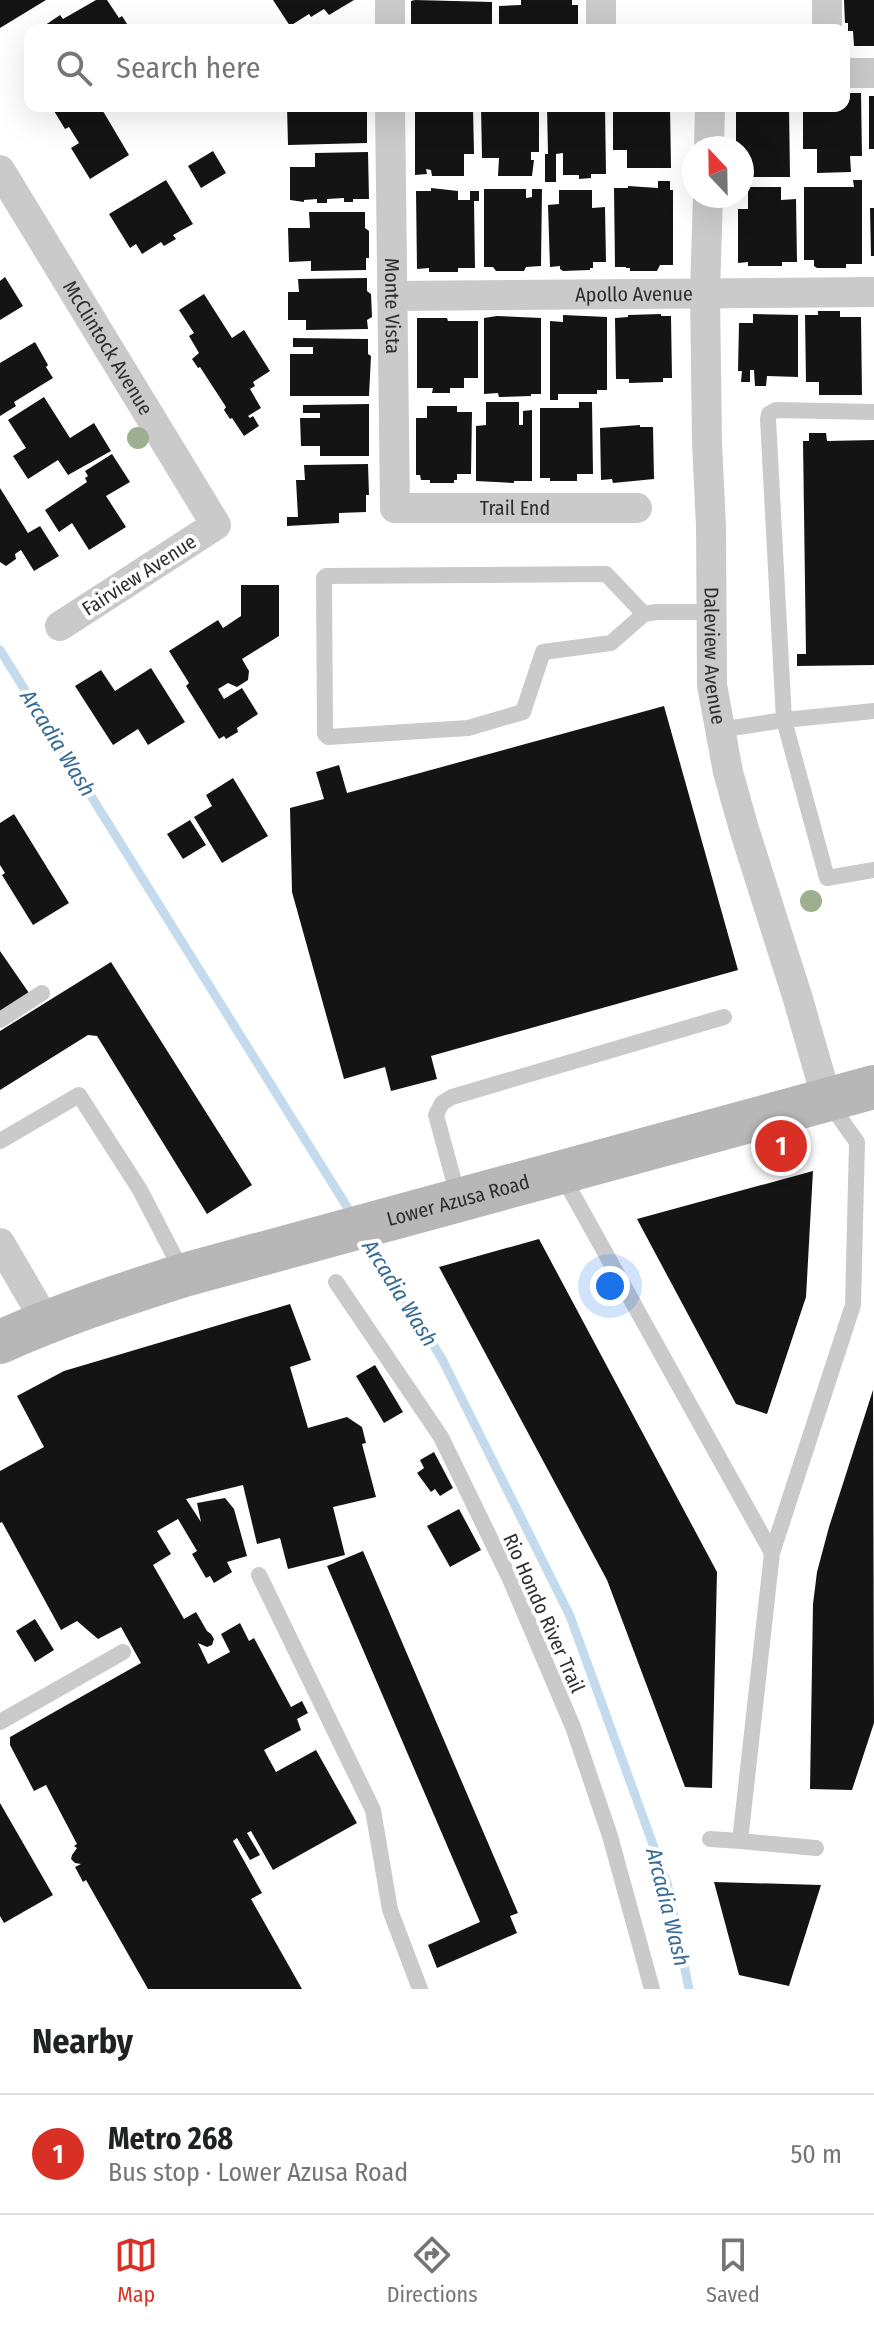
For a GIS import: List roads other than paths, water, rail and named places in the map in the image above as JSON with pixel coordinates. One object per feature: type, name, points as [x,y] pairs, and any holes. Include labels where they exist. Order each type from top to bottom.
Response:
[{"type":"main road","name":"Lower Azusa Road","points":[[0,1342],[106,1300],[184,1275],[874,1087]]},
{"type":"street","points":[[390,0],[390,24]]},
{"type":"street","points":[[601,0],[601,24]]},
{"type":"street","points":[[827,0],[827,24]]},
{"type":"street","points":[[850,73],[874,73]]},
{"type":"street","name":"Monte Vista","points":[[390,112],[394,506]]},
{"type":"street","points":[[709,136],[710,112]]},
{"type":"street","name":"McClintock Avenue","points":[[0,170],[215,524]]},
{"type":"street","name":"Daleview Avenue","points":[[708,208],[705,293],[712,685],[719,730],[744,829],[827,1100]]},
{"type":"street","name":"Apollo Avenue","points":[[392,296],[874,292]]},
{"type":"street","name":"Trail End","points":[[394,506],[398,509],[637,508]]},
{"type":"street","name":"Fairview Avenue","points":[[60,626],[215,524]]},
{"type":"street","points":[[0,1243],[46,1322]]},
{"type":"lane","points":[[874,412],[776,410],[769,414],[784,720],[827,878],[874,870]]},
{"type":"lane","points":[[644,614],[606,574],[326,576],[325,734],[328,737],[468,728],[523,712],[543,652],[611,643],[644,614],[710,612]]},
{"type":"lane","points":[[719,730],[874,711]]},
{"type":"lane","points":[[0,1020],[42,993]]},
{"type":"lane","points":[[460,1201],[436,1115],[442,1103],[452,1097],[724,1017]]},
{"type":"lane","points":[[0,1141],[79,1095],[140,1190],[184,1275]]},
{"type":"lane","points":[[740,1841],[772,1553],[853,1305],[857,1142],[827,1100]]},
{"type":"lane","points":[[561,1173],[772,1553]]},
{"type":"lane","name":"Rio Hondo River Trail","points":[[336,1282],[441,1437],[510,1579],[573,1727],[610,1836],[652,1989]]},
{"type":"lane","points":[[259,1575],[373,1810],[390,1910],[420,1989]]},
{"type":"lane","points":[[0,1722],[123,1652]]},
{"type":"lane","points":[[710,1839],[816,1848]]},
{"type":"waterway","name":"Arcadia Wash","points":[[0,650],[354,1218]]},
{"type":"waterway","name":"Arcadia Wash","points":[[366,1237],[442,1359],[570,1616],[667,1883],[689,1989]]},
{"type":"place","name":"Metro 268","points":[[781,1146]]}]
